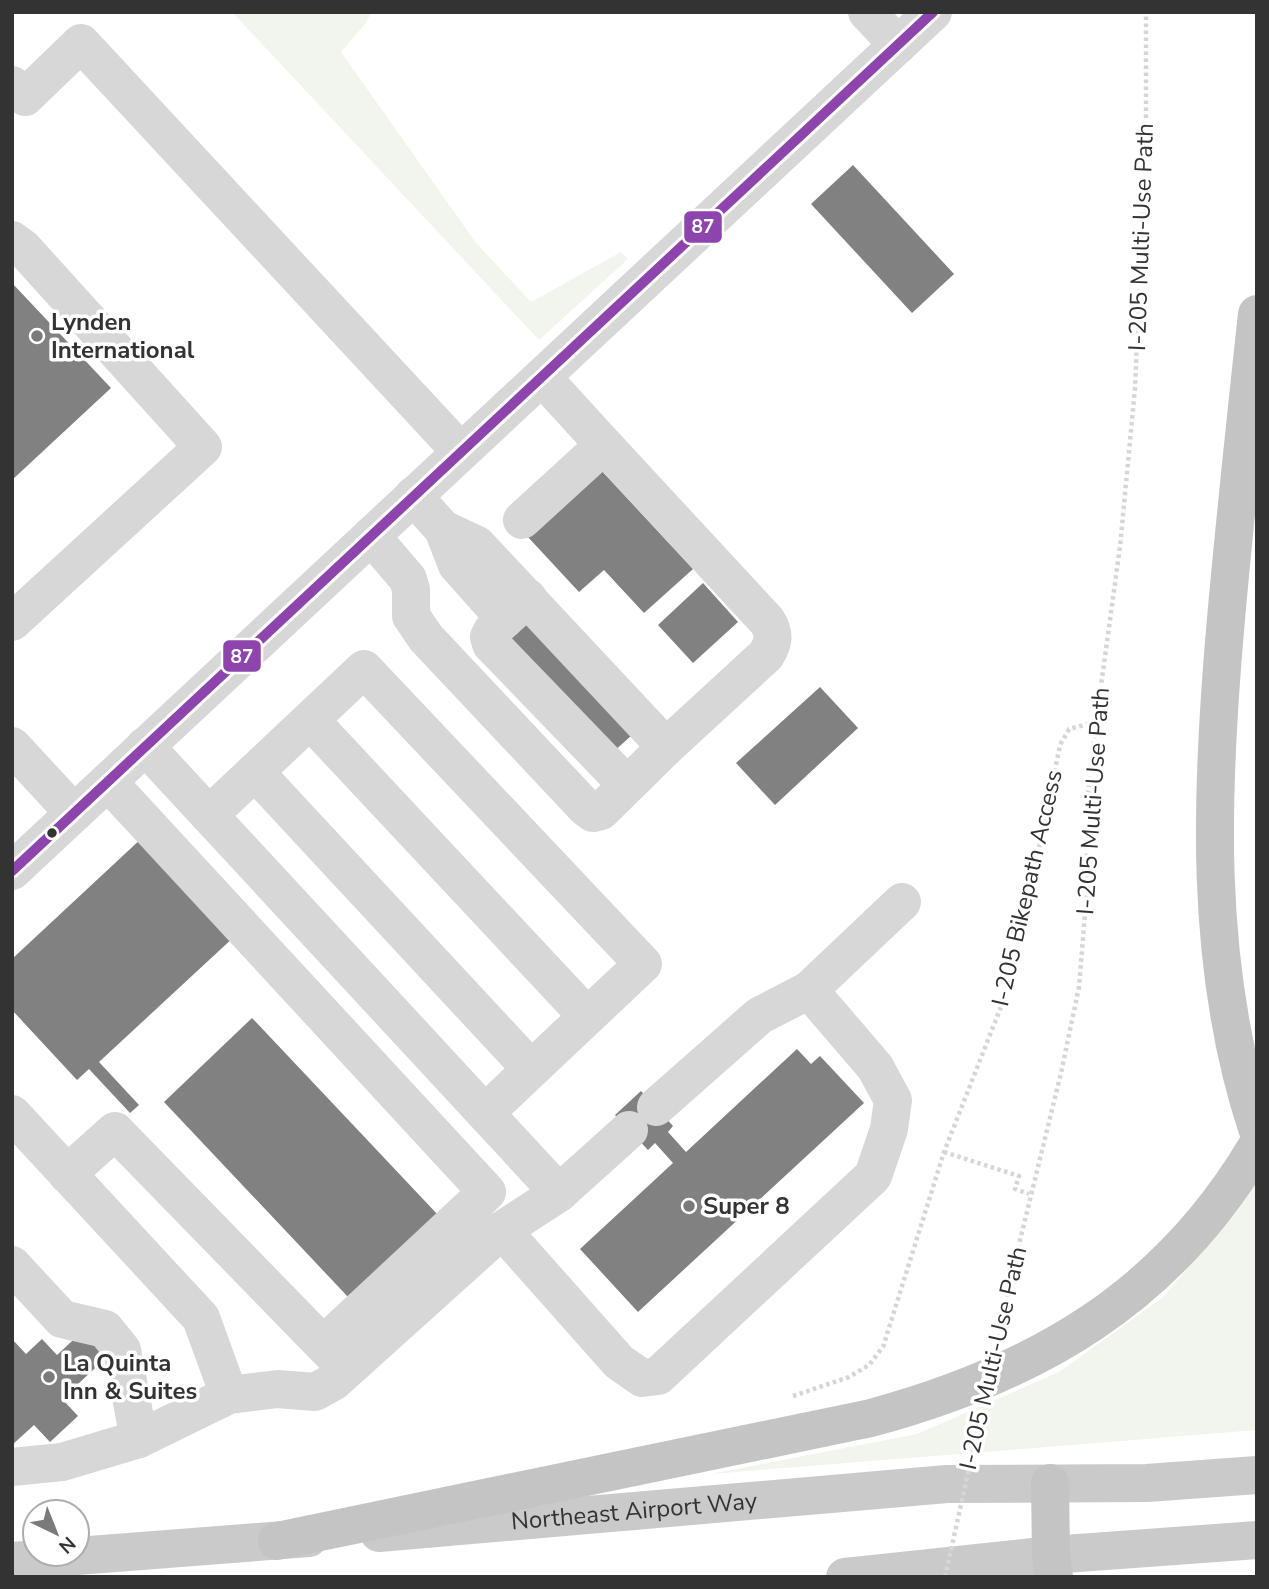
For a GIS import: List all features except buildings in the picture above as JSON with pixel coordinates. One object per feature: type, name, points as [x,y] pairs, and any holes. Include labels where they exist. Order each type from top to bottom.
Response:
[{"type":"highway","points":[[1257,314],[1234,532],[1215,771],[1215,870],[1224,977],[1232,1029],[1257,1128]]},
{"type":"highway","points":[[277,1541],[871,1419],[909,1408],[1003,1373],[1038,1356],[1107,1313],[1159,1272],[1207,1220],[1257,1146]]},
{"type":"highway","points":[[1050,1483],[1053,1566]]},
{"type":"main road","name":"Northeast Airport Way","points":[[12,1562],[947,1484],[1147,1483],[1257,1475]]},
{"type":"main road","points":[[845,1577],[1053,1566],[1257,1541]]},
{"type":"street","points":[[867,12],[898,45]]},
{"type":"street","points":[[12,871],[933,12]]},
{"type":"street","points":[[12,85],[25,97],[81,43],[461,452]]},
{"type":"street","points":[[12,240],[23,248],[203,447],[12,622]]},
{"type":"street","points":[[371,536],[408,579],[411,590],[411,616],[418,628],[586,808],[593,813],[601,811],[666,747],[766,656],[773,644],[773,631],[767,621],[542,377]]},
{"type":"street","points":[[522,520],[604,445]]},
{"type":"street","points":[[413,496],[443,529],[477,545],[517,608],[666,747]]},
{"type":"street","points":[[517,608],[492,631],[489,638],[491,644],[627,785]]},
{"type":"street","points":[[209,815],[364,669],[643,964],[485,1113]]},
{"type":"street","points":[[310,720],[587,1016]]},
{"type":"street","points":[[12,746],[74,813]]},
{"type":"street","points":[[145,746],[559,1193]]},
{"type":"street","points":[[255,772],[531,1069]]},
{"type":"street","points":[[12,1467],[62,1462],[139,1439],[229,1395],[278,1389],[315,1392],[333,1382],[336,1357],[487,1192],[108,782]]},
{"type":"street","points":[[336,1357],[502,1230],[559,1193],[759,1016],[809,990],[902,902]]},
{"type":"street","points":[[502,1230],[619,1362],[642,1378],[659,1376],[873,1176],[889,1129],[893,1100],[875,1067],[809,990]]},
{"type":"street","points":[[12,1114],[201,1318],[229,1395]]},
{"type":"street","points":[[67,1174],[115,1131],[336,1357]]},
{"type":"street","points":[[12,1265],[62,1319],[105,1329],[122,1350],[139,1439]]},
{"type":"path","name":"I-205 Multi-Use Path","points":[[949,1571],[1013,1269],[1079,987],[1086,901],[1088,794],[1120,547],[1135,388],[1146,132],[1146,12]]},
{"type":"path","name":"I-205 Bikepath Access","points":[[787,1398],[849,1377],[869,1366],[883,1347],[944,1152],[1006,994],[1060,745],[1069,729],[1096,722]]},
{"type":"path","points":[[944,1152],[1019,1176],[1016,1189],[1030,1194]]},
{"type":"path","points":[[947,1484],[949,1571]]},
{"type":"shaded area","points":[[232,12],[372,12],[341,52],[476,243],[531,302],[621,252],[628,259],[539,340]]},
{"type":"shaded area","points":[[1257,1179],[1257,1430],[710,1474],[917,1434],[1059,1372],[1162,1298],[1239,1209]]},
{"type":"transit line","name":"87","points":[[12,871],[933,12]]},
{"type":"place","name":"Lynden International","points":[[37,336]]},
{"type":"place","name":"Super 8","points":[[689,1206]]},
{"type":"place","name":"La Quinta Inn & Suites","points":[[49,1377]]}]
